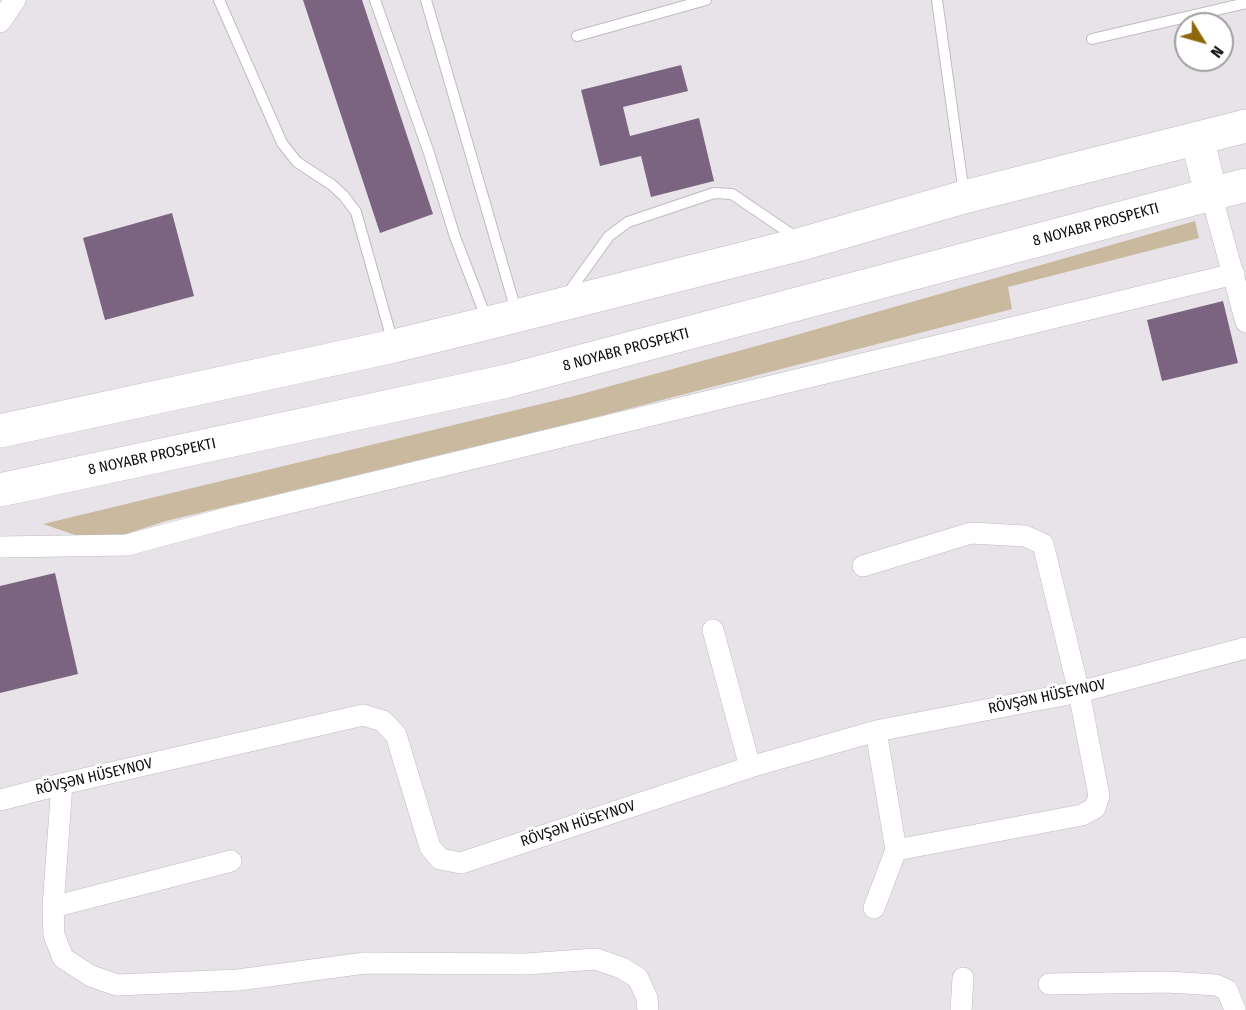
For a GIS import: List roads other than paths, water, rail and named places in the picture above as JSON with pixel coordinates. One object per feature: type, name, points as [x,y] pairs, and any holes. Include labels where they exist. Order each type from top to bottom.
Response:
[{"type":"highway","points":[[0,431],[394,346],[503,320],[805,243],[964,197],[1246,126]]},
{"type":"highway","points":[[1197,138],[1211,194]]},
{"type":"highway","name":"8 NOYABR PROSPEKTI","points":[[0,490],[507,381],[1246,185]]},
{"type":"street","points":[[0,22],[15,0]]},
{"type":"street","points":[[1211,194],[1246,322]]},
{"type":"street","points":[[0,547],[127,545],[247,513],[1234,274]]},
{"type":"street","points":[[863,566],[971,533],[1026,536],[1043,544],[1079,692],[1099,796],[1095,808],[1082,815],[896,850]]},
{"type":"street","points":[[713,630],[750,767]]},
{"type":"street","name":"RÖVŞƏN HÜSEYNOV","points":[[0,800],[363,715],[383,721],[396,735],[430,848],[440,859],[461,863],[750,767],[876,731],[1079,692],[1246,648]]},
{"type":"street","points":[[874,908],[896,850],[876,731]]},
{"type":"street","points":[[62,784],[53,907],[54,935],[63,958],[91,976],[117,985],[238,980],[365,963],[526,964],[596,959],[622,968],[638,978],[647,998],[648,1010]]},
{"type":"street","points":[[53,907],[231,861]]},
{"type":"street","points":[[961,1010],[963,978]]},
{"type":"street","points":[[1049,984],[1168,982],[1216,985],[1227,990],[1235,1010]]},
{"type":"lane","points":[[219,0],[282,142],[297,162],[344,196],[357,212],[394,346]]},
{"type":"lane","points":[[375,0],[429,153],[455,237],[503,320]]},
{"type":"lane","points":[[426,0],[503,320]]},
{"type":"lane","points":[[577,36],[706,0]]},
{"type":"lane","points":[[937,0],[964,197]]},
{"type":"lane","points":[[1092,39],[1246,3]]},
{"type":"lane","points":[[559,306],[609,236],[628,222],[714,193],[732,194],[805,243]]}]
